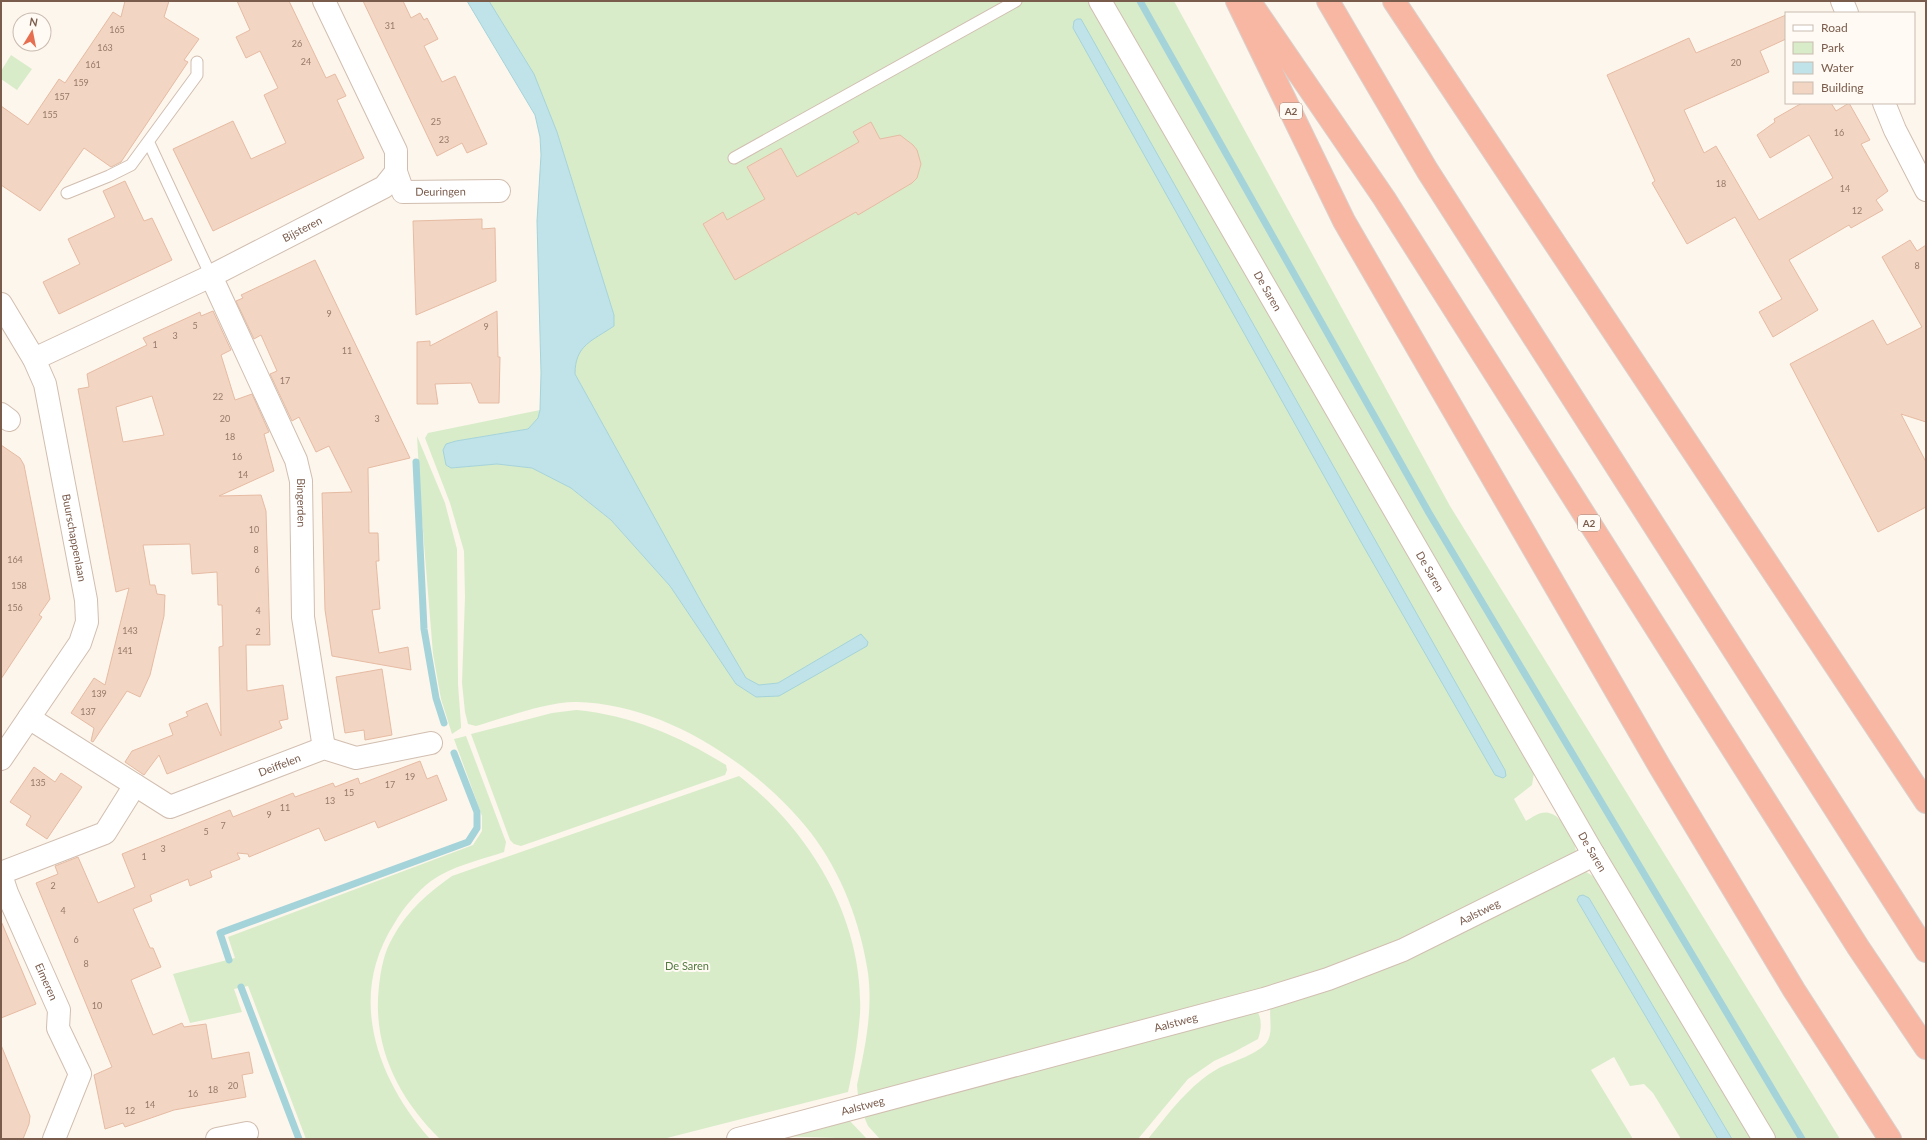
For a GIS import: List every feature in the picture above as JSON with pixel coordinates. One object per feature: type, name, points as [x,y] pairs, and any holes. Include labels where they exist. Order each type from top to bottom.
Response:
[{"type":"highway","name":"A2","points":[[1237,1],[1344,221],[1664,774],[1794,990],[1890,1139]]},
{"type":"highway","name":"A2","points":[[1249,1],[1384,198],[1854,941],[1926,1048]]},
{"type":"highway","points":[[1328,1],[1427,170],[1926,951]]},
{"type":"highway","points":[[1394,1],[1926,802]]},
{"type":"street","points":[[324,1],[396,151],[396,172]]},
{"type":"street","name":"De Saren","points":[[1100,1],[1594,855],[1764,1139]]},
{"type":"street","points":[[1842,1],[1847,12]]},
{"type":"street","points":[[1884,104],[1895,130],[1926,190]]},
{"type":"street","name":"Deuringen","points":[[396,172],[403,192],[499,190]]},
{"type":"street","name":"Bijsteren","points":[[34,359],[211,276],[384,187],[396,172]]},
{"type":"street","name":"Bingerden","points":[[211,276],[296,460],[301,481],[303,617],[324,748]]},
{"type":"street","name":"Buurschappenlaan","points":[[1,304],[34,359],[45,384],[86,600],[87,622],[80,643],[1,759]]},
{"type":"street","name":"Deiffelen","points":[[29,718],[170,807],[324,748]]},
{"type":"street","points":[[324,748],[356,758],[431,743]]},
{"type":"street","points":[[3,884],[105,833],[135,785]]},
{"type":"street","name":"Aalstweg","points":[[738,1139],[1257,1001],[1328,979],[1403,950],[1594,855]]},
{"type":"street","name":"Eimeren","points":[[3,884],[59,1010],[58,1028],[80,1074],[54,1139]]},
{"type":"street","points":[[217,1139],[247,1134]]},
{"type":"lane","points":[[734,158],[1016,1]]},
{"type":"lane","points":[[67,193],[109,176],[131,165],[149,143],[197,75],[196,62]]},
{"type":"lane","points":[[149,143],[211,276]]},
{"type":"green space","points":[[489,1],[1088,1],[1534,773],[1532,785],[1514,799],[1526,821],[1543,813],[1554,815],[1568,830],[1576,849],[1576,854],[1514,890],[1325,973],[864,1101],[858,1096],[857,1085],[863,1057],[870,1001],[865,955],[855,917],[832,864],[822,848],[789,808],[764,784],[736,762],[707,743],[675,726],[643,714],[610,705],[566,702],[540,707],[476,726],[468,724],[465,712],[462,683],[465,597],[464,551],[450,503],[425,438],[428,433],[540,410],[538,418],[528,429],[456,441],[443,450],[446,465],[451,468],[497,464],[532,468],[571,488],[611,520],[670,586],[736,684],[756,697],[861,635],[778,683],[759,685],[746,678],[703,605],[575,374],[578,356],[586,344],[614,326],[614,315],[557,132],[534,74]],"holes":[[[1077,19],[1081,20],[1505,770],[1073,24]]]},
{"type":"green space","points":[[1111,1],[1174,1],[1450,506],[1840,1139],[1776,1139],[1600,844]]},
{"type":"green space","points":[[11,55],[32,69],[17,90],[1,79],[1,71]]},
{"type":"green space","points":[[417,436],[445,503],[457,549],[458,684],[461,728],[452,734],[441,699],[433,654],[421,507]]},
{"type":"green space","points":[[576,710],[616,717],[654,728],[690,745],[726,765],[727,770],[725,775],[521,846],[514,844],[510,840],[471,734],[552,713]]},
{"type":"green space","points":[[466,736],[506,842],[504,852],[448,871],[431,881],[421,890],[406,906],[394,924],[380,952],[372,980],[371,1008],[374,1036],[383,1064],[395,1090],[411,1116],[430,1139],[306,1139],[248,986],[234,989],[242,1012],[190,1023],[173,974],[235,958],[228,937],[473,845],[482,831],[482,816],[454,739]]},
{"type":"green space","name":"De Saren","points":[[739,776],[765,798],[789,824],[810,851],[828,881],[842,912],[853,945],[859,979],[860,1014],[856,1053],[848,1092],[663,1139],[440,1139],[425,1123],[400,1088],[391,1070],[384,1050],[380,1029],[378,1008],[379,986],[385,955],[399,928],[412,910],[427,895],[452,876]]},
{"type":"green space","points":[[1583,870],[1596,878],[1752,1139],[1732,1139],[1589,898],[1577,900],[1718,1139],[1681,1139],[1653,1093],[1644,1084],[1630,1086],[1614,1057],[1591,1070],[1633,1139],[1148,1139],[1180,1100],[1199,1082],[1219,1068],[1258,1050],[1267,1042],[1271,1028],[1271,1003]]},
{"type":"green space","points":[[1256,1009],[1261,1023],[1258,1039],[1214,1061],[1188,1079],[1138,1139],[880,1139],[868,1126],[863,1114]]},
{"type":"green space","points":[[848,1119],[867,1139],[777,1136]]},
{"type":"water","points":[[467,1],[489,1],[534,74],[557,132],[614,315],[614,326],[586,345],[578,356],[575,374],[703,605],[746,678],[759,685],[778,683],[861,634],[868,642],[867,646],[779,696],[756,697],[736,684],[670,586],[611,520],[571,488],[532,468],[497,464],[451,468],[446,465],[443,450],[446,444],[528,429],[538,418],[540,410],[541,373],[537,221],[541,155],[540,137],[535,115]]},
{"type":"water","points":[[1081,19],[1505,770],[1506,776],[1503,778],[1495,775],[1361,542],[1073,28],[1074,21]]},
{"type":"water","points":[[1583,895],[1589,898],[1732,1139],[1718,1139],[1577,900],[1579,896]]},
{"type":"building","points":[[125,1],[169,1],[164,17],[199,39],[184,60],[188,62],[121,162],[111,167],[84,148],[40,211],[1,185],[1,106],[28,125],[59,79],[65,83],[113,12],[121,17]]},
{"type":"building","points":[[237,1],[289,1],[326,78],[335,74],[346,96],[337,100],[364,158],[213,231],[173,149],[233,121],[251,159],[286,143],[264,95],[278,88],[260,51],[246,58],[236,37],[250,30]]},
{"type":"building","points":[[363,1],[403,1],[411,18],[420,13],[424,20],[427,18],[438,39],[424,46],[442,82],[455,76],[487,144],[467,153],[462,143],[437,156]]},
{"type":"building","points":[[1785,15],[1785,39],[1760,51],[1769,72],[1684,110],[1704,153],[1716,146],[1759,220],[1833,178],[1809,135],[1770,158],[1757,135],[1775,122],[1774,119],[1800,104],[1832,104],[1836,111],[1850,104],[1870,140],[1861,144],[1888,191],[1876,200],[1883,210],[1851,228],[1849,225],[1789,260],[1818,310],[1773,337],[1759,312],[1782,299],[1735,217],[1687,244],[1652,183],[1655,181],[1607,75],[1689,38],[1696,53]]},
{"type":"building","points":[[871,122],[880,139],[900,135],[913,145],[917,150],[921,164],[917,178],[912,183],[858,215],[856,212],[735,280],[703,224],[723,212],[727,220],[765,199],[747,167],[781,148],[797,177],[859,142],[853,132]]},
{"type":"building","points":[[125,181],[144,221],[152,218],[172,260],[59,314],[43,282],[80,264],[68,239],[115,217],[103,191]]},
{"type":"building","points":[[482,219],[482,229],[495,228],[496,281],[416,315],[413,221]]},
{"type":"building","points":[[1910,240],[1917,251],[1926,245],[1926,422],[1901,414],[1926,462],[1926,507],[1878,532],[1790,364],[1873,320],[1887,345],[1922,327],[1882,257]]},
{"type":"building","points":[[315,260],[410,458],[368,468],[369,533],[378,533],[379,561],[376,561],[380,609],[372,610],[379,653],[408,647],[411,670],[332,656],[325,610],[322,493],[352,492],[329,446],[316,452],[299,417],[292,421],[270,374],[277,371],[261,335],[254,339],[236,301],[243,298],[241,295]]},
{"type":"building","points":[[213,311],[231,350],[221,355],[235,400],[252,394],[269,432],[264,434],[274,471],[219,496],[261,495],[266,511],[270,645],[246,645],[247,691],[283,685],[288,719],[279,721],[282,728],[167,774],[159,755],[144,775],[125,762],[132,751],[173,735],[169,724],[188,716],[186,712],[207,703],[221,736],[219,647],[223,646],[222,605],[218,605],[217,572],[192,574],[190,544],[143,545],[150,585],[155,585],[157,594],[165,595],[164,616],[150,675],[140,697],[127,691],[93,742],[91,741],[94,728],[71,713],[94,678],[105,685],[129,588],[116,592],[78,389],[89,387],[87,374],[147,345],[143,338],[200,312],[201,316]],"holes":[[[152,396],[164,435],[123,442],[116,407]]]},
{"type":"building","points":[[497,311],[498,357],[500,357],[499,403],[479,403],[471,383],[435,384],[438,404],[417,404],[417,342],[430,341],[430,346]]},
{"type":"building","points":[[1,445],[20,458],[24,465],[50,599],[39,615],[42,617],[1,679]]},
{"type":"building","points":[[382,669],[392,735],[365,740],[364,730],[345,733],[336,677]]},
{"type":"building","points":[[420,761],[427,779],[437,775],[447,800],[378,828],[375,821],[325,841],[319,828],[249,857],[248,854],[237,853],[240,859],[210,871],[212,877],[190,886],[188,879],[150,895],[152,901],[133,909],[150,948],[153,948],[161,967],[131,980],[153,1035],[182,1023],[184,1027],[206,1024],[212,1059],[249,1052],[253,1073],[242,1075],[246,1097],[174,1110],[125,1127],[123,1123],[105,1129],[94,1075],[112,1067],[36,883],[58,874],[55,866],[78,857],[98,903],[135,887],[122,854],[230,810],[233,817],[293,793],[295,797],[333,783],[335,787],[358,778],[360,784]]},
{"type":"building","points":[[34,767],[55,782],[61,773],[82,787],[47,839],[26,825],[31,816],[10,802]]},
{"type":"building","points":[[1,921],[36,1004],[1,1018]]},
{"type":"building","points":[[1,1045],[30,1116],[29,1124],[23,1139],[1,1139]]},
{"type":"waterway","points":[[1140,1],[1429,513],[1802,1139]]},
{"type":"waterway","points":[[416,462],[424,629],[436,698],[444,723]]},
{"type":"waterway","points":[[229,960],[220,933],[468,842],[477,828],[477,812],[454,753]]},
{"type":"waterway","points":[[241,987],[299,1139]]}]
